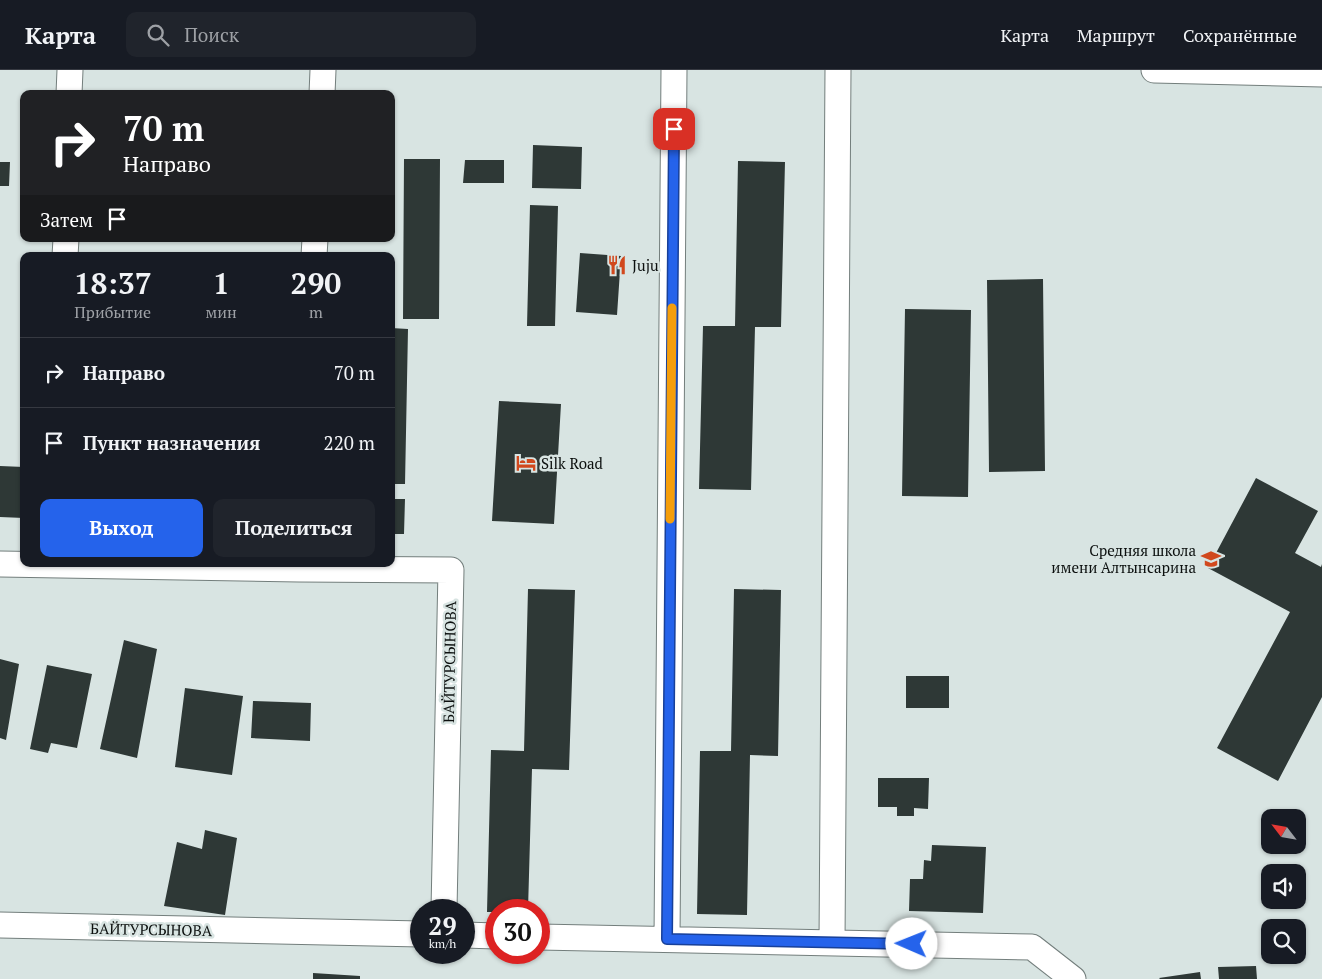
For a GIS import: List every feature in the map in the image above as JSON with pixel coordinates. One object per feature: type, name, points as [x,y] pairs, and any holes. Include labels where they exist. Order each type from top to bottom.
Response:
[{"type":"street","points":[[69,90],[70,70]]},
{"type":"street","points":[[322,90],[323,70]]},
{"type":"street","points":[[667,939],[674,70]]},
{"type":"street","points":[[832,943],[838,70]]},
{"type":"street","points":[[1154,70],[1322,74]]},
{"type":"street","points":[[0,564],[20,564]]},
{"type":"street","name":"БАЙТУРСЫНОВА","points":[[337,567],[451,570],[444,899]]},
{"type":"street","name":"БАЙТУРСЫНОВА","points":[[0,925],[410,934]]},
{"type":"street","points":[[550,936],[1032,947],[1073,979]]},
{"type":"building","points":[[533,145],[582,147],[581,189],[532,188]]},
{"type":"building","points":[[404,159],[440,159],[439,319],[403,319]]},
{"type":"building","points":[[465,160],[504,160],[504,183],[463,183]]},
{"type":"building","points":[[738,161],[785,162],[781,327],[755,327],[751,490],[699,489],[703,326],[735,326]]},
{"type":"building","points":[[0,162],[10,162],[9,186],[0,186]]},
{"type":"building","points":[[530,205],[558,206],[555,326],[527,326]]},
{"type":"building","points":[[580,253],[621,256],[617,315],[576,312]]},
{"type":"building","points":[[1043,279],[1045,471],[989,472],[987,280]]},
{"type":"building","points":[[905,309],[971,310],[968,497],[902,496]]},
{"type":"building","points":[[395,328],[408,329],[405,484],[395,484]]},
{"type":"building","name":"Silk Road","points":[[499,401],[561,404],[554,524],[492,521]]},
{"type":"building","points":[[0,466],[20,467],[20,518],[0,517]]},
{"type":"building","name":"Средняя школа имени Алтынсарина","points":[[1256,478],[1318,511],[1295,553],[1321,567],[1322,564],[1322,697],[1278,781],[1217,748],[1290,612],[1208,568]]},
{"type":"building","points":[[395,499],[405,499],[404,534],[395,534]]},
{"type":"building","points":[[528,589],[575,590],[569,770],[532,769],[528,899],[487,899],[491,750],[524,751]]},
{"type":"building","points":[[734,589],[781,590],[778,756],[750,755],[747,915],[697,914],[700,751],[731,751]]},
{"type":"building","points":[[124,640],[157,649],[137,758],[100,749]]},
{"type":"building","points":[[0,659],[19,664],[6,740],[0,738]]},
{"type":"building","points":[[47,665],[92,674],[77,748],[51,743],[48,753],[30,749]]},
{"type":"building","points":[[906,676],[949,676],[949,708],[906,708]]},
{"type":"building","points":[[185,688],[243,696],[232,775],[175,767]]},
{"type":"building","points":[[253,701],[311,703],[310,741],[251,738]]},
{"type":"building","points":[[878,778],[929,778],[928,809],[914,808],[914,816],[897,816],[897,807],[878,807]]},
{"type":"building","points":[[205,830],[237,838],[225,915],[164,906],[177,842],[202,849]]},
{"type":"building","points":[[932,845],[986,847],[983,913],[909,911],[910,879],[923,879],[924,860],[931,861]]},
{"type":"building","points":[[1256,966],[1257,979],[1219,979],[1218,967]]},
{"type":"building","points":[[1200,972],[1201,979],[1159,978]]},
{"type":"building","points":[[313,973],[360,976],[360,979],[313,979]]},
{"type":"slow traffic","points":[[670,519],[672,308]]},
{"type":"place","name":"Juju","points":[[617,265]]},
{"type":"place","name":"Silk Road","points":[[526,463]]},
{"type":"place","name":"Средняя школа имени Алтынсарина","points":[[1211,559]]},
{"type":"route","points":[[674,129],[667,939],[912,944]]}]
